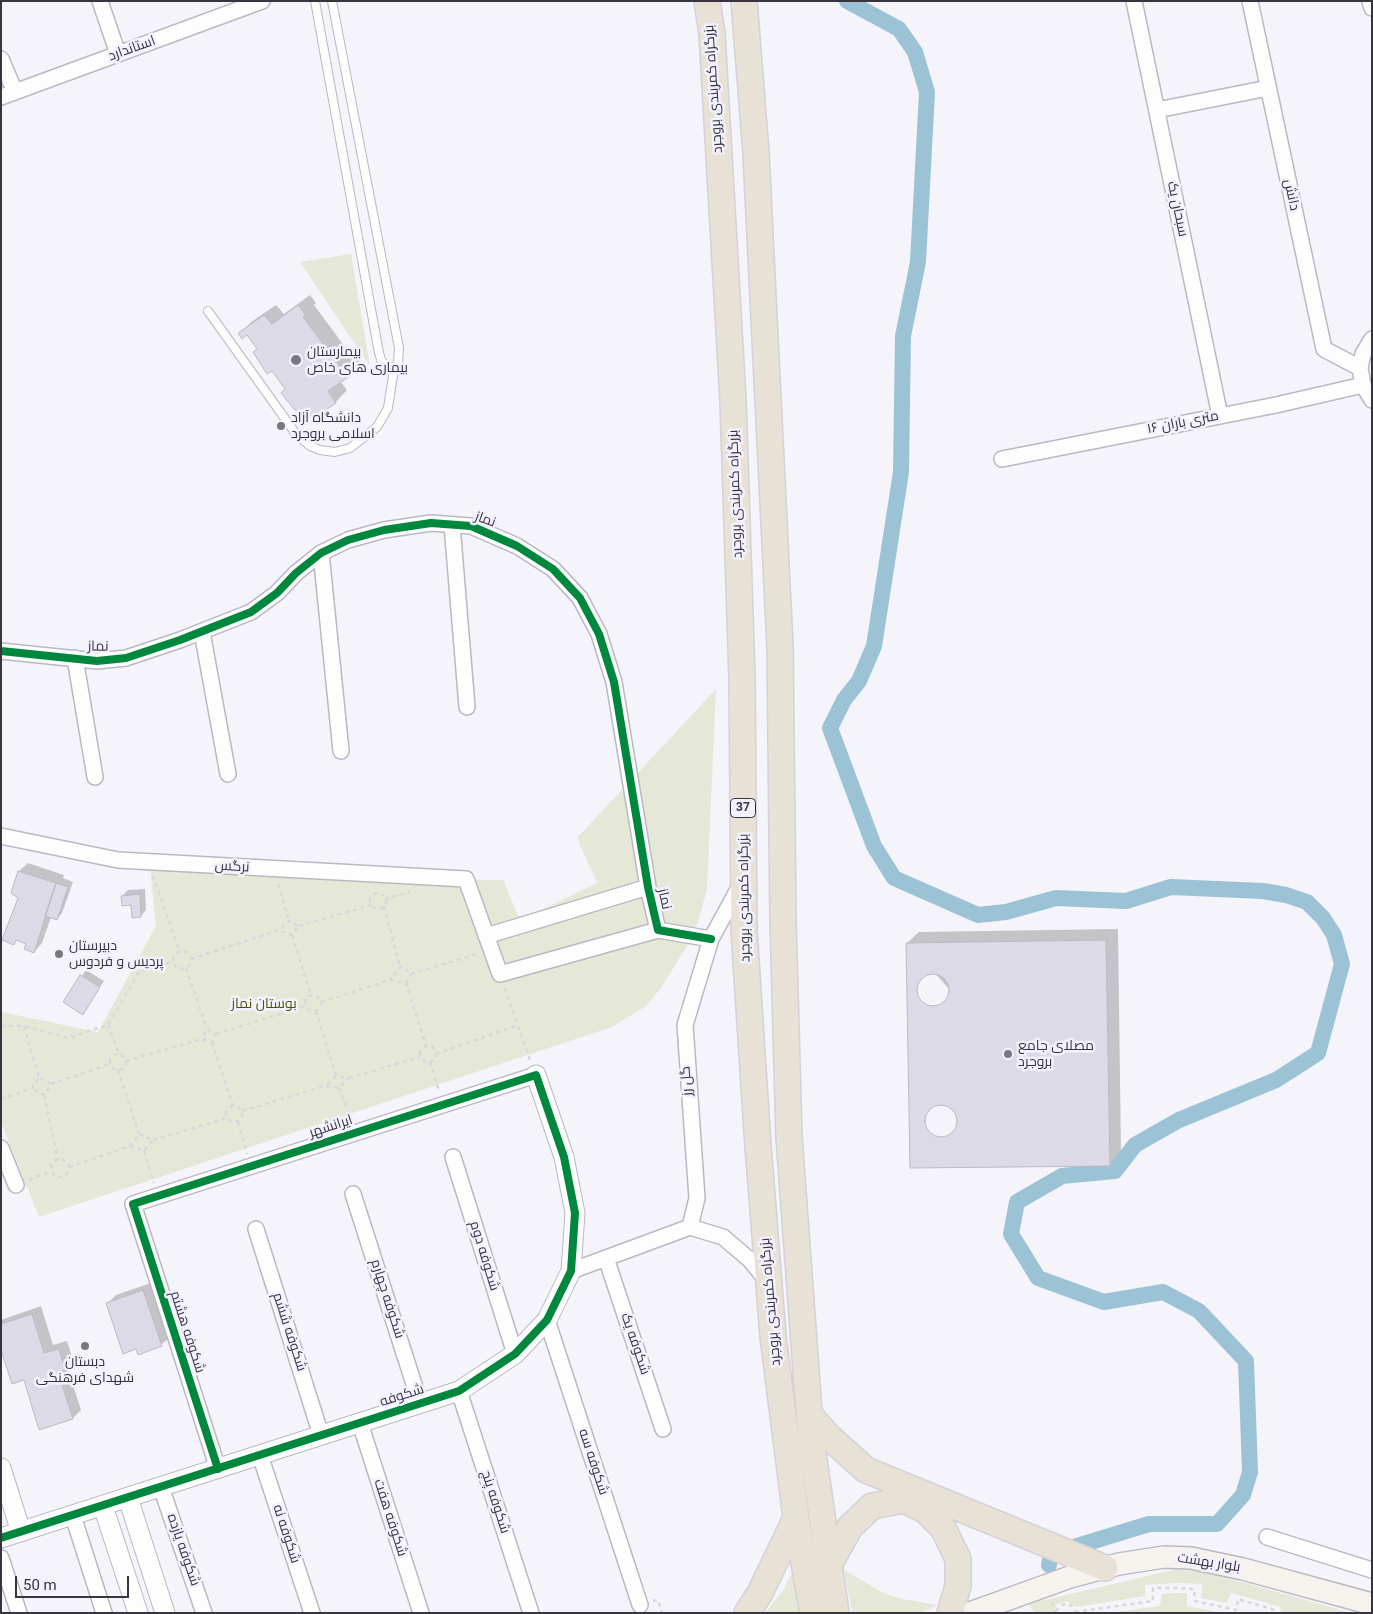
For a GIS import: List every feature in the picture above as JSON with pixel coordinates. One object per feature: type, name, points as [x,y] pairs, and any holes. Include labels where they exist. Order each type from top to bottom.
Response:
[{"type":"highway","name":"بزرگراه کمربندی بروجرد","points":[[707,1],[715,82],[733,400],[742,678],[744,930],[757,1136],[775,1355],[796,1518],[813,1613]]},
{"type":"highway","points":[[744,1],[756,153],[780,637],[783,921],[789,1137],[810,1415],[828,1567],[836,1613]]},
{"type":"highway","points":[[810,1415],[828,1436],[866,1470],[1105,1568]]},
{"type":"highway","points":[[828,1567],[850,1527],[872,1506],[904,1500],[925,1510],[943,1528],[958,1558],[958,1586],[950,1613]]},
{"type":"highway","points":[[747,1613],[760,1593],[796,1518]]},
{"type":"main road","name":"بلوار بهشت","points":[[979,1609],[1047,1584],[1105,1568],[1164,1557],[1191,1558],[1244,1569],[1372,1604]]},
{"type":"street","points":[[100,1],[118,54]]},
{"type":"street","name":"استاندارد","points":[[8,94],[118,54],[225,8],[262,1]]},
{"type":"street","name":"سبحان یک","points":[[1134,1],[1220,416]]},
{"type":"street","name":"دانش","points":[[1250,1],[1324,349],[1360,368]]},
{"type":"street","points":[[1370,1],[1372,8]]},
{"type":"street","points":[[1,59],[8,94]]},
{"type":"street","points":[[1156,110],[1268,88]]},
{"type":"street","points":[[1372,339],[1363,354],[1360,368],[1362,385],[1372,400]]},
{"type":"street","name":"۱۶ متری باران","points":[[1002,459],[1220,416],[1362,385]]},
{"type":"street","name":"نماز","points":[[1,650],[97,661],[126,658],[202,632],[251,612],[277,593],[296,573],[322,553],[348,540],[384,530],[431,523],[470,526],[516,546],[553,569],[580,598],[599,634],[614,682],[648,888],[658,930],[711,939]]},
{"type":"street","points":[[452,525],[467,707]]},
{"type":"street","points":[[322,553],[341,751]]},
{"type":"street","points":[[202,632],[228,774]]},
{"type":"street","points":[[76,658],[95,776]]},
{"type":"street","points":[[1,852],[4,837]]},
{"type":"street","name":"نرگس","points":[[4,837],[118,860],[466,879],[488,942]]},
{"type":"street","name":"گل رز","points":[[690,1227],[697,1198],[685,1025],[711,939],[744,878]]},
{"type":"street","points":[[648,888],[488,942],[500,974],[658,930]]},
{"type":"street","name":"ایرانشهر","points":[[133,1204],[536,1075]]},
{"type":"street","name":"شکوفه","points":[[1,1538],[459,1391],[515,1354],[546,1320],[571,1271],[574,1213],[564,1156],[536,1075]]},
{"type":"street","points":[[1,1148],[16,1186]]},
{"type":"street","name":"شکوفه دوم","points":[[453,1157],[515,1354]]},
{"type":"street","name":"شکوفه چهارم","points":[[354,1194],[420,1404]]},
{"type":"street","name":"شکوفه هشتم","points":[[133,1204],[218,1468]]},
{"type":"street","points":[[571,1271],[690,1227],[723,1237],[750,1260],[769,1284]]},
{"type":"street","name":"شکوفه ششم","points":[[256,1229],[321,1435]]},
{"type":"street","name":"شکوفه یک","points":[[606,1258],[663,1429]]},
{"type":"street","name":"شکوفه سه","points":[[546,1320],[640,1605]]},
{"type":"street","name":"شکوفه پنج","points":[[459,1391],[531,1613]]},
{"type":"street","name":"شکوفه هفت","points":[[360,1423],[421,1613]]},
{"type":"street","name":"شکوفه نه","points":[[260,1455],[312,1613]]},
{"type":"street","points":[[1,1468],[21,1532]]},
{"type":"street","name":"شکوفه یازده","points":[[161,1487],[204,1613]]},
{"type":"street","points":[[128,1498],[165,1613]]},
{"type":"street","points":[[103,1506],[138,1613]]},
{"type":"street","points":[[72,1516],[104,1613]]},
{"type":"street","points":[[1268,1537],[1372,1570]]},
{"type":"street","points":[[1,1558],[19,1613]]},
{"type":"lane","points":[[315,1],[379,353],[382,362],[394,369]]},
{"type":"lane","points":[[208,311],[296,434],[310,446],[320,450],[335,452],[350,448],[368,436],[377,427],[388,408],[394,369],[398,363],[399,348],[332,1]]},
{"type":"path","points":[[148,862],[180,952]]},
{"type":"path","points":[[274,869],[288,921]]},
{"type":"path","points":[[371,905],[371,898],[377,893],[384,896],[384,906],[400,967],[411,974]]},
{"type":"path","points":[[292,935],[299,926],[371,905],[377,908],[384,906]]},
{"type":"path","points":[[288,921],[299,926]]},
{"type":"path","points":[[191,959],[280,930],[288,921]]},
{"type":"path","points":[[280,930],[292,935]]},
{"type":"path","points":[[292,935],[311,996]]},
{"type":"path","points":[[426,1046],[406,984],[411,974],[488,942]]},
{"type":"path","points":[[1,1026],[24,1026],[68,1038],[108,1025],[139,972],[174,960],[180,952],[186,952],[191,959],[190,965],[186,968],[178,968],[174,960]]},
{"type":"path","points":[[390,980],[400,967]]},
{"type":"path","points":[[186,968],[207,1029],[216,1034]]},
{"type":"path","points":[[500,974],[536,1075]]},
{"type":"path","points":[[336,1076],[316,1011],[321,1002],[390,980],[406,984]]},
{"type":"path","points":[[305,1006],[305,1001],[311,996],[318,997],[321,1002]]},
{"type":"path","points":[[305,1006],[309,1010],[316,1011]]},
{"type":"path","points":[[233,1106],[212,1042],[216,1034],[305,1006]]},
{"type":"path","points":[[108,1025],[119,1054],[126,1061]]},
{"type":"path","points":[[430,1062],[436,1054],[518,1025]]},
{"type":"path","points":[[24,1026],[39,1077],[51,1084]]},
{"type":"path","points":[[202,1039],[207,1029]]},
{"type":"path","points":[[126,1061],[202,1039],[212,1042]]},
{"type":"path","points":[[430,1062],[425,1062],[420,1057],[420,1051],[426,1046],[432,1047],[436,1054]]},
{"type":"path","points":[[110,1064],[112,1056],[119,1054]]},
{"type":"path","points":[[242,1111],[324,1086],[336,1076],[348,1078],[420,1057]]},
{"type":"path","points":[[118,1070],[125,1066],[126,1061]]},
{"type":"path","points":[[430,1062],[444,1104]]},
{"type":"path","points":[[110,1064],[118,1070],[139,1134],[153,1140]]},
{"type":"path","points":[[58,1160],[44,1095],[51,1084],[110,1064]]},
{"type":"path","points":[[1,1099],[32,1088],[39,1077]]},
{"type":"path","points":[[339,1088],[348,1078]]},
{"type":"path","points":[[324,1086],[339,1088]]},
{"type":"path","points":[[32,1088],[44,1095]]},
{"type":"path","points":[[339,1088],[356,1132]]},
{"type":"path","points":[[227,1118],[228,1109],[233,1106],[239,1107],[242,1111],[242,1116],[238,1122]]},
{"type":"path","points":[[227,1118],[231,1122],[238,1122]]},
{"type":"path","points":[[144,1151],[153,1140],[227,1118]]},
{"type":"path","points":[[238,1122],[251,1166]]},
{"type":"path","points":[[69,1167],[130,1146],[139,1134]]},
{"type":"path","points":[[130,1146],[144,1151]]},
{"type":"path","points":[[144,1151],[158,1196]]},
{"type":"path","points":[[58,1160],[64,1160],[69,1167],[66,1175],[60,1177],[55,1176],[52,1171],[52,1165],[58,1160]]},
{"type":"path","points":[[16,1186],[52,1171]]},
{"type":"path","points":[[1056,1613],[1058,1607],[1064,1604],[1072,1606],[1075,1612],[1153,1602],[1153,1588],[1194,1589],[1195,1601],[1236,1610],[1238,1599],[1275,1610],[1275,1613]]},
{"type":"green space","points":[[351,254],[370,366],[300,262]]},
{"type":"green space","name":"بوستان نماز","points":[[716,689],[707,889],[698,922],[687,946],[661,988],[646,1006],[612,1027],[39,1217],[1,1122],[1,1012],[98,1032],[156,926],[150,868],[449,880],[503,880],[520,920],[597,883],[577,838]]},
{"type":"green space","points":[[1177,1569],[1206,1572],[1351,1613],[1280,1613],[1281,1607],[1231,1593],[1227,1603],[1201,1598],[1202,1584],[1177,1583],[1145,1585],[1145,1596],[1077,1607],[1066,1601],[1056,1605],[1053,1613],[1035,1613],[1028,1604]]},
{"type":"green space","points":[[793,1570],[802,1613],[765,1613],[784,1589]]},
{"type":"green space","points":[[844,1570],[882,1592],[897,1598],[938,1605],[920,1613],[852,1613]]},
{"type":"green space","points":[[1187,1593],[1187,1606],[1224,1613],[1107,1613],[1160,1606],[1162,1594]]},
{"type":"building","name":"بیمارستان بیماری های خاص","points":[[298,305],[306,315],[303,317],[342,369],[344,368],[350,376],[328,391],[336,403],[321,413],[311,416],[301,414],[294,409],[281,393],[285,389],[272,371],[267,374],[253,352],[257,349],[247,335],[242,339],[238,333],[264,315],[272,324]]},
{"type":"building","points":[[18,871],[56,883],[34,953],[24,949],[26,944],[16,940],[14,945],[2,940],[18,898],[11,893]]},
{"type":"building","points":[[56,883],[68,887],[57,920],[45,916]]},
{"type":"building","points":[[140,894],[141,917],[132,918],[131,905],[122,906],[121,896]]},
{"type":"building","name":"مصلای جامع بروجرد","points":[[1106,940],[1110,1166],[910,1168],[906,943]]},
{"type":"building","points":[[933,974],[945,978],[949,990],[945,1002],[933,1006],[921,1002],[917,990],[921,978]]},
{"type":"building","points":[[80,975],[100,987],[83,1015],[63,1002]]},
{"type":"building","points":[[941,1105],[953,1109],[957,1121],[953,1133],[941,1137],[929,1133],[925,1121],[929,1109]]},
{"type":"building","points":[[143,1290],[162,1346],[138,1355],[136,1349],[123,1354],[106,1303]]},
{"type":"building","points":[[32,1314],[44,1353],[59,1349],[65,1370],[58,1372],[73,1419],[39,1430],[24,1380],[12,1384],[1,1350],[1,1324]]},
{"type":"waterway","points":[[847,1],[899,29],[915,52],[927,92],[918,262],[903,336],[901,472],[874,646],[859,681],[844,700],[830,728],[874,846],[894,878],[978,915],[1006,912],[1056,898],[1126,901],[1171,887],[1263,891],[1286,895],[1307,902],[1323,918],[1334,935],[1342,964],[1318,1053],[1276,1080],[1179,1120],[1135,1145],[1115,1171],[1062,1176],[1017,1202],[1011,1234],[1038,1278],[1104,1302],[1163,1292],[1199,1311],[1246,1361],[1250,1472],[1243,1495],[1217,1524],[1149,1524],[1051,1554],[1049,1565]]},
{"type":"cycle path","points":[[1,651],[97,661],[126,658],[180,640],[251,612],[277,593],[296,573],[321,553],[348,540],[384,530],[431,523],[471,526],[517,546],[553,569],[580,598],[599,634],[614,682],[648,887],[658,930],[711,939]]},
{"type":"cycle path","points":[[1,1538],[459,1391],[515,1354],[547,1320],[571,1271],[575,1213],[564,1157],[536,1075],[133,1204],[218,1469]]},
{"type":"place","name":"بیمارستان بیماری های خاص","points":[[296,360]]},
{"type":"place","name":"دانشگاه آزاد اسلامی بروجرد","points":[[281,426]]},
{"type":"place","name":"دبیرستان پردیس و فردوس","points":[[59,954]]},
{"type":"place","name":"مصلای جامع بروجرد","points":[[1008,1054]]},
{"type":"place","name":"دبستان شهدای فرهنگی","points":[[85,1346]]}]
